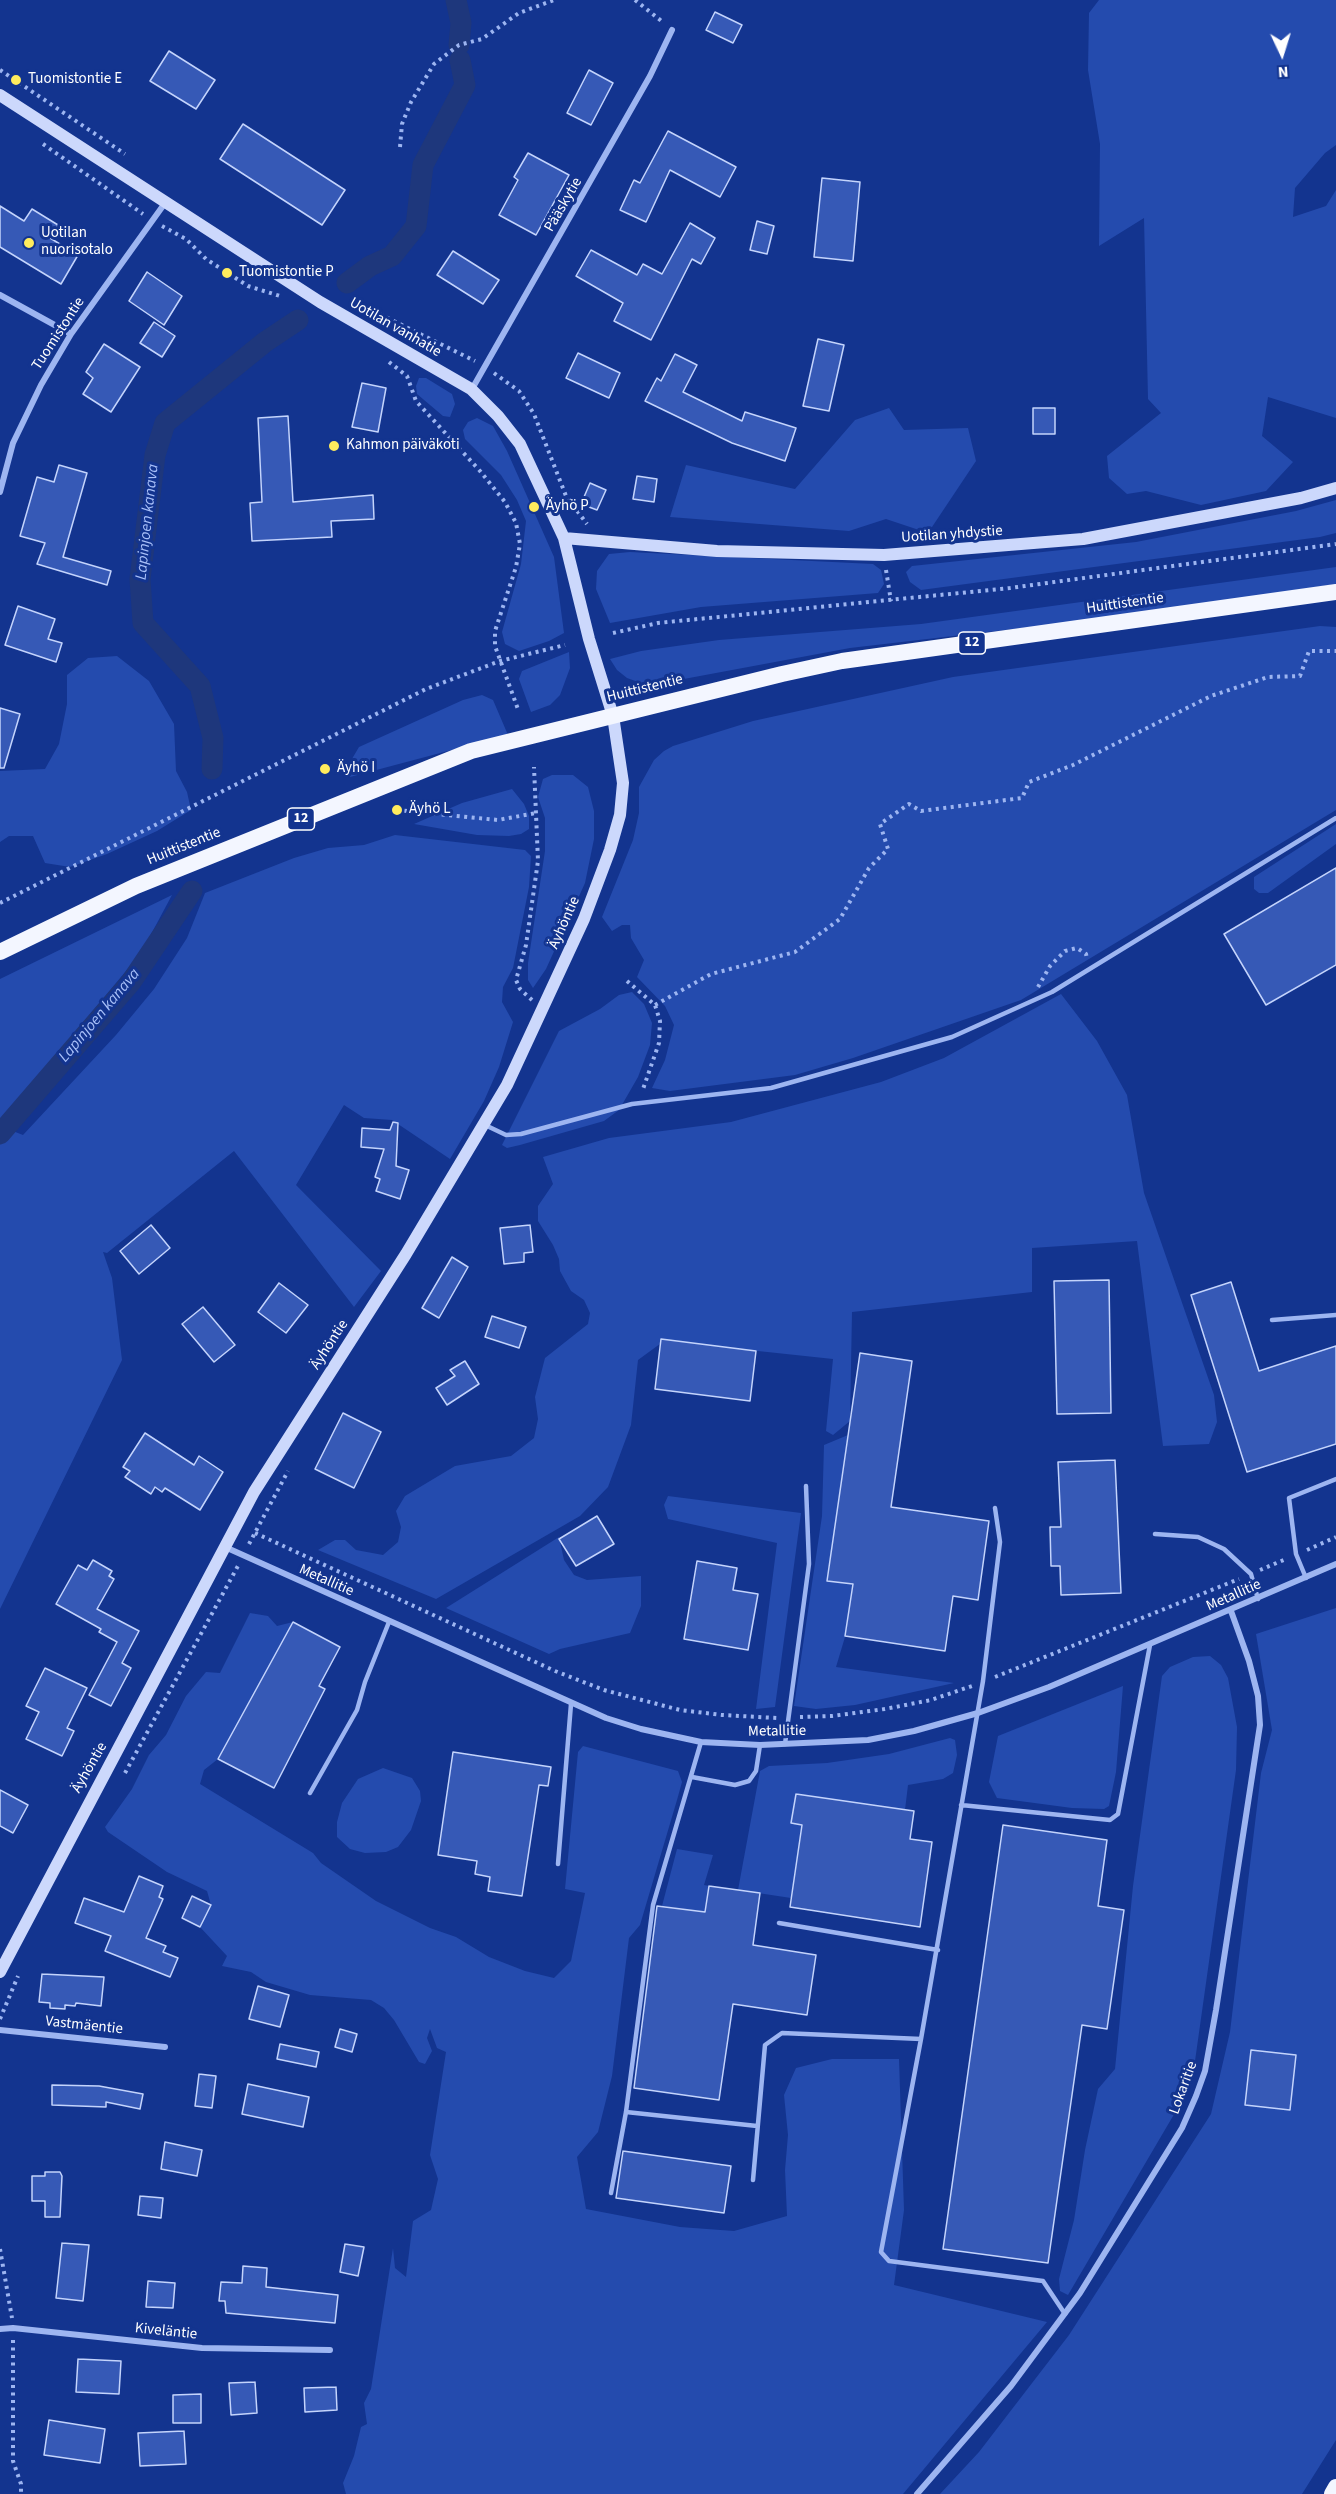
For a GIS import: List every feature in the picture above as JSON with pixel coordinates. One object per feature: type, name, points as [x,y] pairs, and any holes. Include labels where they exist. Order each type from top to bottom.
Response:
[{"type":"highway","name":"Huittistentie","points":[[0,952],[136,886],[460,756],[613,716],[842,661],[1336,592]]},
{"type":"highway","points":[[1332,2494],[1336,2487]]},
{"type":"main road","name":"Uotilan vanhatie","points":[[0,95],[320,302],[471,389],[520,444],[564,538],[581,610],[613,716]]},
{"type":"main road","name":"Uotilan yhdystie","points":[[564,538],[717,551],[884,555],[1083,540],[1290,501],[1336,488]]},
{"type":"main road","name":"Äyhöntie","points":[[0,1972],[254,1492],[406,1254],[485,1125],[520,1059],[584,919],[610,850],[620,815],[623,783],[613,716]]},
{"type":"street","name":"Pääskytie","points":[[471,389],[650,76],[672,30]]},
{"type":"street","name":"Tuomistontie","points":[[0,492],[13,443],[27,412],[71,334],[165,203]]},
{"type":"street","points":[[0,295],[71,334]]},
{"type":"street","name":"Metallitie","points":[[225,1547],[571,1704],[641,1729],[701,1742],[760,1745],[868,1740],[914,1731],[978,1713],[1049,1687],[1150,1645],[1336,1563]]},
{"type":"street","name":"Lokaritie","points":[[917,2494],[1011,2386],[1065,2314],[1182,2128],[1205,2071],[1260,1725],[1258,1695],[1249,1661],[1231,1611]]},
{"type":"street","name":"Vastmäentie","points":[[0,2030],[165,2047]]},
{"type":"street","name":"Kiveläntie","points":[[0,2329],[13,2328],[202,2348],[330,2350]]},
{"type":"lane","points":[[485,1125],[506,1135],[521,1134],[632,1104],[771,1088],[952,1036],[1032,1002],[1090,969],[1336,818]]},
{"type":"lane","points":[[1272,1320],[1336,1315]]},
{"type":"lane","points":[[1306,1578],[1296,1554],[1289,1498],[1336,1479]]},
{"type":"lane","points":[[785,1744],[810,1564],[806,1486]]},
{"type":"lane","points":[[996,1508],[1000,1542],[978,1713],[938,1950],[881,2252],[889,2261],[1043,2281],[1065,2314]]},
{"type":"lane","points":[[1155,1534],[1198,1537],[1224,1549],[1251,1574],[1258,1599]]},
{"type":"lane","points":[[309,1793],[357,1710],[365,1682],[389,1622]]},
{"type":"lane","points":[[961,1805],[1110,1820],[1118,1814],[1150,1645]]},
{"type":"lane","points":[[558,1864],[571,1704]]},
{"type":"lane","points":[[611,2193],[626,2112],[653,1905],[701,1742]]},
{"type":"lane","points":[[692,1777],[735,1785],[749,1781],[756,1771],[760,1745]]},
{"type":"lane","points":[[779,1923],[938,1950]]},
{"type":"lane","points":[[753,2180],[765,2045],[782,2033],[921,2039]]},
{"type":"lane","points":[[626,2112],[757,2126]]},
{"type":"path","points":[[400,147],[402,124],[411,102],[434,64],[459,45],[482,39],[519,13],[554,0]]},
{"type":"path","points":[[635,0],[672,30]]},
{"type":"path","points":[[40,142],[152,220],[186,239],[206,259],[248,286],[285,298]]},
{"type":"path","points":[[383,358],[407,376],[416,400],[480,471],[505,502],[516,523],[520,544],[516,567],[495,632],[495,646],[519,712]]},
{"type":"path","points":[[613,633],[658,623],[1010,588],[1336,544]]},
{"type":"path","points":[[0,903],[426,690],[500,662],[565,645]]},
{"type":"path","points":[[654,1005],[711,974],[795,952],[840,919],[869,868],[888,849],[880,824],[909,804],[921,812],[1022,798],[1029,782],[1073,765],[1211,696],[1268,677],[1300,676],[1309,651],[1336,651]]},
{"type":"path","points":[[534,766],[538,861],[526,945],[516,980],[520,989],[544,1006]]},
{"type":"path","points":[[397,810],[498,820],[536,813]]},
{"type":"path","points":[[1032,1002],[1043,975],[1065,951],[1077,948],[1086,954],[1090,969]]},
{"type":"path","points":[[627,981],[654,1005],[660,1021],[659,1043],[643,1090],[632,1104]]},
{"type":"path","points":[[121,1780],[140,1751],[171,1687],[289,1469]]},
{"type":"path","points":[[0,2019],[22,1966]]},
{"type":"path","points":[[0,2249],[13,2328],[13,2461],[21,2484],[21,2494]]},
{"type":"shaded area","points":[[1099,0],[1336,0],[1336,145],[1325,153],[1295,188],[1293,217],[1326,206],[1336,190],[1336,418],[1268,397],[1262,436],[1293,462],[1266,491],[1201,505],[1146,491],[1127,494],[1109,478],[1107,456],[1161,413],[1148,399],[1144,218],[1099,246],[1100,144],[1088,70],[1089,13]]},
{"type":"shaded area","points":[[419,378],[426,378],[452,394],[455,404],[450,417],[443,416],[417,394],[416,386]]},
{"type":"shaded area","points":[[889,408],[904,430],[968,428],[976,461],[928,533],[886,519],[849,531],[670,517],[686,465],[795,489],[855,420]]},
{"type":"shaded area","points":[[477,418],[493,426],[507,451],[554,557],[564,633],[549,641],[519,651],[505,644],[502,632],[521,564],[526,521],[517,500],[501,475],[465,439],[463,430],[468,422]]},
{"type":"shaded area","points":[[1336,500],[1336,533],[1320,537],[921,590],[910,582],[906,572],[912,566],[1136,542],[1296,511]]},
{"type":"shaded area","points":[[630,552],[873,564],[881,570],[884,584],[878,593],[701,607],[610,623],[596,589],[597,571],[609,554]]},
{"type":"shaded area","points":[[1336,567],[1336,584],[1125,616],[850,648],[657,684],[641,683],[627,678],[617,670],[610,659],[641,651],[719,640],[921,624]]},
{"type":"shaded area","points":[[1320,626],[1336,627],[1336,810],[1021,1000],[853,1058],[795,1075],[670,1091],[652,1088],[665,1060],[674,1025],[665,1006],[637,977],[644,960],[631,938],[630,925],[622,925],[612,931],[602,917],[633,840],[639,813],[639,787],[654,760],[664,751],[673,746],[753,721],[953,677]]},
{"type":"shaded area","points":[[569,652],[570,668],[560,695],[550,705],[531,712],[519,679],[522,671]]},
{"type":"shaded area","points":[[117,656],[149,681],[174,724],[176,771],[187,792],[191,810],[157,831],[107,854],[70,867],[45,863],[33,836],[9,836],[0,842],[0,771],[45,769],[59,744],[67,704],[67,675],[88,658]]},
{"type":"shaded area","points":[[482,695],[493,700],[508,735],[350,777],[345,776],[346,769],[359,747],[463,700]]},
{"type":"shaded area","points":[[552,775],[573,775],[588,787],[594,811],[594,839],[585,883],[546,969],[533,988],[528,980],[528,963],[545,851],[545,818],[538,797],[543,779]]},
{"type":"shaded area","points":[[512,789],[524,804],[529,816],[529,829],[521,834],[477,835],[414,824],[462,803]]},
{"type":"shaded area","points":[[1336,824],[1336,844],[1268,893],[1259,893],[1254,889],[1254,877]]},
{"type":"shaded area","points":[[395,835],[525,850],[531,856],[529,887],[513,968],[503,987],[502,1002],[513,1022],[499,1067],[484,1101],[450,1159],[392,1120],[364,1118],[344,1105],[296,1185],[381,1271],[354,1307],[234,1151],[107,1253],[103,1252],[112,1278],[122,1360],[0,1609],[0,1126],[23,1135],[116,1035],[154,989],[187,938],[205,893],[294,858],[328,848],[364,845]]},
{"type":"shaded area","points":[[172,895],[141,953],[0,1122],[0,979]]},
{"type":"shaded area","points":[[632,992],[644,1004],[652,1023],[650,1045],[638,1077],[619,1110],[604,1121],[520,1145],[507,1148],[502,1145],[559,1031],[600,1009],[619,995]]},
{"type":"shaded area","points":[[1061,994],[1097,1041],[1127,1095],[1144,1193],[1214,1395],[1217,1422],[1209,1444],[1163,1446],[1137,1241],[1032,1248],[1032,1292],[852,1312],[850,1421],[833,1435],[826,1431],[833,1359],[664,1341],[638,1360],[631,1425],[608,1487],[580,1516],[436,1599],[318,1550],[335,1540],[345,1540],[356,1550],[383,1555],[398,1542],[401,1527],[396,1511],[405,1496],[455,1466],[511,1456],[534,1438],[538,1419],[535,1397],[545,1358],[588,1324],[590,1313],[584,1300],[571,1291],[560,1271],[559,1259],[553,1245],[538,1221],[538,1206],[553,1184],[543,1157],[609,1138],[731,1122],[881,1082],[944,1058]]},
{"type":"shaded area","points":[[848,1435],[827,1580],[853,1584],[845,1637],[836,1667],[954,1683],[855,1705],[816,1709],[794,1706],[822,1516],[824,1445]]},
{"type":"shaded area","points":[[668,1496],[801,1513],[775,1707],[756,1709],[777,1543],[668,1519],[664,1505]]},
{"type":"shaded area","points":[[559,1537],[564,1560],[574,1575],[587,1580],[641,1576],[641,1606],[630,1633],[560,1649],[549,1654],[446,1608]]},
{"type":"shaded area","points":[[1336,1608],[1336,2440],[1302,2494],[940,2494],[979,2452],[1069,2335],[1211,2114],[1230,2032],[1261,1773],[1272,1730],[1256,1634]]},
{"type":"shaded area","points":[[250,1613],[268,1616],[277,1626],[293,1622],[218,1759],[204,1770],[200,1784],[313,1853],[321,1863],[376,1901],[430,1928],[456,1937],[489,1957],[525,1971],[554,1978],[571,1961],[585,1893],[565,1889],[578,1752],[583,1746],[678,1771],[682,1782],[677,1800],[640,1925],[629,1938],[612,2076],[598,2132],[577,2157],[586,2209],[680,2227],[734,2231],[787,2216],[785,2170],[788,2135],[784,2095],[796,2068],[832,2059],[899,2059],[904,2210],[894,2285],[1047,2322],[903,2494],[346,2494],[343,2483],[354,2456],[361,2427],[367,2424],[364,2403],[371,2389],[393,2248],[395,2268],[406,2277],[413,2221],[431,2210],[438,2179],[430,2155],[446,2052],[437,2048],[430,2029],[427,2038],[432,2051],[425,2064],[419,2062],[394,2020],[384,2008],[371,2000],[310,1995],[266,1982],[251,1972],[222,1966],[227,1956],[200,1927],[211,1905],[207,1891],[167,1872],[108,1832],[105,1827],[132,1789],[149,1755],[166,1735],[186,1696],[206,1672],[220,1673]]},
{"type":"shaded area","points":[[1210,1656],[1221,1665],[1228,1678],[1237,1727],[1236,1770],[1195,2061],[1183,2099],[1068,2295],[1060,2291],[1059,2279],[1074,2220],[1085,2150],[1098,2089],[1115,2069],[1133,1886],[1162,1676],[1170,1667],[1193,1657]]},
{"type":"shaded area","points":[[1123,1686],[1116,1772],[1109,1806],[1104,1809],[1072,1808],[997,1798],[989,1782],[998,1736]]},
{"type":"shaded area","points":[[950,1738],[955,1740],[957,1755],[953,1773],[943,1779],[908,1785],[905,1810],[796,1794],[791,1823],[802,1825],[791,1898],[738,1890],[760,1771],[769,1766],[827,1763],[889,1754]]},
{"type":"shaded area","points":[[383,1768],[412,1778],[420,1791],[421,1801],[411,1830],[398,1847],[386,1852],[365,1853],[350,1849],[337,1837],[337,1822],[342,1803],[358,1779]]},
{"type":"shaded area","points":[[677,1849],[713,1855],[704,1885],[709,1886],[705,1912],[662,1906]]},
{"type":"building","points":[[715,12],[742,25],[733,43],[706,30]]},
{"type":"building","points":[[169,51],[215,80],[196,109],[150,81]]},
{"type":"building","points":[[589,70],[613,83],[591,125],[567,113]]},
{"type":"building","points":[[243,124],[345,190],[322,225],[220,159]]},
{"type":"building","points":[[668,131],[736,167],[720,197],[670,170],[646,222],[620,210],[634,180],[640,183]]},
{"type":"building","points":[[528,153],[569,175],[536,235],[499,215],[518,180],[514,177]]},
{"type":"building","points":[[822,178],[860,182],[853,261],[814,257]]},
{"type":"building","name":"Uotilan nuorisotalo","points":[[0,206],[24,221],[32,209],[58,225],[50,238],[78,255],[61,284],[0,247]]},
{"type":"building","points":[[757,221],[774,226],[767,254],[750,250]]},
{"type":"building","points":[[690,223],[715,238],[701,264],[692,259],[651,340],[614,321],[623,303],[576,276],[591,250],[637,275],[643,264],[662,274]]},
{"type":"building","points":[[453,251],[499,280],[483,304],[437,275]]},
{"type":"building","points":[[147,272],[182,296],[164,325],[129,301]]},
{"type":"building","points":[[154,322],[175,336],[162,357],[140,343]]},
{"type":"building","points":[[818,339],[844,345],[829,411],[803,406]]},
{"type":"building","points":[[104,344],[140,367],[111,412],[83,394],[93,378],[86,372]]},
{"type":"building","points":[[578,353],[620,373],[609,398],[566,378]]},
{"type":"building","points":[[675,354],[697,365],[683,392],[742,421],[745,412],[796,428],[785,461],[732,443],[645,401],[657,378],[661,381]]},
{"type":"building","points":[[362,383],[386,388],[378,432],[352,427]]},
{"type":"building","points":[[1033,408],[1055,408],[1055,434],[1033,434]]},
{"type":"building","points":[[288,416],[293,502],[373,495],[374,519],[331,521],[332,537],[252,541],[250,503],[262,502],[258,418]]},
{"type":"building","points":[[59,465],[87,473],[63,557],[111,571],[107,585],[37,564],[45,543],[20,536],[37,477],[54,482]]},
{"type":"building","points":[[637,476],[657,479],[654,502],[633,499]]},
{"type":"building","points":[[590,483],[606,490],[597,510],[581,504]]},
{"type":"building","points":[[18,606],[55,619],[48,639],[62,643],[56,662],[5,645]]},
{"type":"building","points":[[0,708],[20,714],[4,768],[0,768]]},
{"type":"building","points":[[1336,868],[1336,965],[1266,1005],[1224,934]]},
{"type":"building","points":[[393,1122],[398,1123],[396,1166],[409,1170],[400,1199],[376,1191],[380,1179],[375,1177],[384,1149],[361,1147],[362,1128],[390,1130]]},
{"type":"building","points":[[151,1225],[170,1248],[139,1274],[120,1251]]},
{"type":"building","points":[[530,1225],[533,1252],[524,1253],[524,1262],[504,1264],[500,1228]]},
{"type":"building","points":[[452,1257],[468,1267],[439,1318],[422,1308]]},
{"type":"building","points":[[1109,1280],[1111,1413],[1057,1414],[1054,1281]]},
{"type":"building","points":[[1231,1282],[1259,1371],[1336,1346],[1336,1444],[1247,1472],[1191,1295]]},
{"type":"building","points":[[279,1283],[308,1305],[286,1333],[258,1312]]},
{"type":"building","points":[[203,1307],[235,1345],[214,1362],[182,1324]]},
{"type":"building","points":[[492,1316],[526,1327],[519,1348],[485,1337]]},
{"type":"building","points":[[661,1339],[756,1351],[750,1401],[655,1389]]},
{"type":"building","points":[[860,1353],[912,1361],[891,1507],[989,1521],[978,1600],[953,1596],[945,1651],[845,1636],[853,1584],[827,1581]]},
{"type":"building","points":[[465,1361],[479,1384],[447,1405],[436,1388],[455,1376],[450,1370]]},
{"type":"building","points":[[343,1413],[381,1432],[354,1488],[315,1469]]},
{"type":"building","points":[[145,1433],[194,1465],[199,1456],[223,1472],[200,1510],[165,1488],[162,1492],[155,1487],[151,1494],[125,1477],[130,1471],[123,1467]]},
{"type":"building","points":[[1115,1460],[1121,1593],[1061,1595],[1060,1566],[1051,1566],[1050,1527],[1061,1527],[1058,1462]]},
{"type":"building","points":[[597,1516],[614,1544],[576,1566],[559,1539]]},
{"type":"building","points":[[93,1560],[112,1571],[109,1576],[114,1579],[97,1609],[139,1631],[122,1663],[131,1668],[111,1706],[89,1695],[117,1642],[99,1632],[101,1629],[56,1604],[78,1565],[87,1570]]},
{"type":"building","points":[[697,1561],[737,1568],[733,1590],[758,1594],[748,1650],[684,1639]]},
{"type":"building","points":[[293,1622],[340,1647],[319,1686],[325,1689],[274,1788],[218,1759]]},
{"type":"building","points":[[45,1668],[87,1688],[67,1728],[74,1731],[62,1756],[26,1739],[39,1712],[26,1706]]},
{"type":"building","points":[[453,1752],[551,1767],[548,1786],[539,1785],[522,1896],[488,1891],[490,1877],[475,1874],[477,1861],[438,1855]]},
{"type":"building","points":[[0,1790],[28,1805],[13,1833],[0,1826]]},
{"type":"building","points":[[796,1794],[914,1811],[910,1839],[932,1842],[920,1927],[790,1907],[802,1825],[791,1823]]},
{"type":"building","points":[[1003,1825],[1107,1840],[1098,1906],[1124,1910],[1107,2029],[1082,2025],[1048,2263],[943,2249]]},
{"type":"building","points":[[139,1876],[163,1886],[159,1897],[163,1899],[146,1938],[166,1946],[163,1952],[178,1958],[170,1977],[105,1951],[111,1936],[75,1923],[84,1898],[124,1912]]},
{"type":"building","points":[[709,1886],[760,1893],[753,1945],[816,1955],[807,2015],[733,2004],[719,2100],[634,2088],[657,1906],[705,1912]]},
{"type":"building","points":[[192,1896],[211,1905],[200,1927],[182,1918]]},
{"type":"building","points":[[42,1974],[104,1977],[101,2006],[76,2003],[75,2006],[65,2005],[65,2009],[50,2008],[50,2003],[39,2002]]},
{"type":"building","points":[[258,1986],[289,1995],[280,2027],[249,2019]]},
{"type":"building","points":[[340,2029],[357,2034],[352,2052],[335,2047]]},
{"type":"building","points":[[280,2044],[319,2052],[316,2067],[277,2059]]},
{"type":"building","points":[[1251,2050],[1296,2055],[1290,2110],[1245,2105]]},
{"type":"building","points":[[199,2074],[216,2076],[212,2108],[195,2106]]},
{"type":"building","points":[[248,2084],[309,2097],[303,2127],[242,2114]]},
{"type":"building","points":[[52,2085],[99,2086],[143,2094],[140,2109],[106,2102],[106,2107],[52,2105]]},
{"type":"building","points":[[165,2142],[202,2150],[197,2176],[161,2169]]},
{"type":"building","points":[[623,2151],[731,2166],[724,2213],[616,2198]]},
{"type":"building","points":[[45,2172],[60,2172],[62,2176],[60,2217],[45,2217],[45,2201],[32,2201],[32,2176],[45,2176]]},
{"type":"building","points":[[140,2196],[163,2198],[161,2218],[138,2215]]},
{"type":"building","points":[[62,2243],[89,2245],[83,2301],[56,2298]]},
{"type":"building","points":[[345,2244],[364,2247],[358,2276],[340,2272]]},
{"type":"building","points":[[243,2266],[267,2268],[266,2287],[338,2295],[335,2323],[226,2313],[225,2301],[219,2301],[221,2282],[242,2283]]},
{"type":"building","points":[[148,2281],[175,2283],[173,2308],[146,2307]]},
{"type":"building","points":[[78,2359],[121,2361],[119,2394],[76,2392]]},
{"type":"building","points":[[255,2382],[257,2413],[231,2415],[229,2383]]},
{"type":"building","points":[[336,2387],[337,2410],[305,2412],[304,2388]]},
{"type":"building","points":[[201,2394],[201,2423],[173,2423],[173,2395]]},
{"type":"building","points":[[49,2420],[105,2429],[100,2463],[44,2455]]},
{"type":"building","points":[[184,2431],[186,2464],[140,2466],[138,2433]]},
{"type":"waterway","name":"Lapinjoen kanava","points":[[456,0],[461,23],[459,45]]},
{"type":"waterway","name":"Lapinjoen kanava","points":[[347,283],[370,266],[392,256],[416,226],[423,165],[465,85],[460,60]]},
{"type":"waterway","name":"Lapinjoen kanava","points":[[212,769],[213,738],[200,686],[143,623],[140,579],[155,455],[165,423],[265,342],[298,320]]},
{"type":"waterway","name":"Lapinjoen kanava","points":[[0,1134],[131,982],[192,891]]},
{"type":"place","name":"Tuomistontie E","points":[[16,80]]},
{"type":"place","name":"Uotilan nuorisotalo","points":[[29,243]]},
{"type":"place","name":"Tuomistontie P","points":[[227,273]]},
{"type":"place","name":"Kahmon päiväkoti","points":[[334,446]]},
{"type":"place","name":"Äyhö P","points":[[534,507]]},
{"type":"place","name":"Äyhö I","points":[[325,769]]},
{"type":"place","name":"Äyhö L","points":[[397,810]]}]
